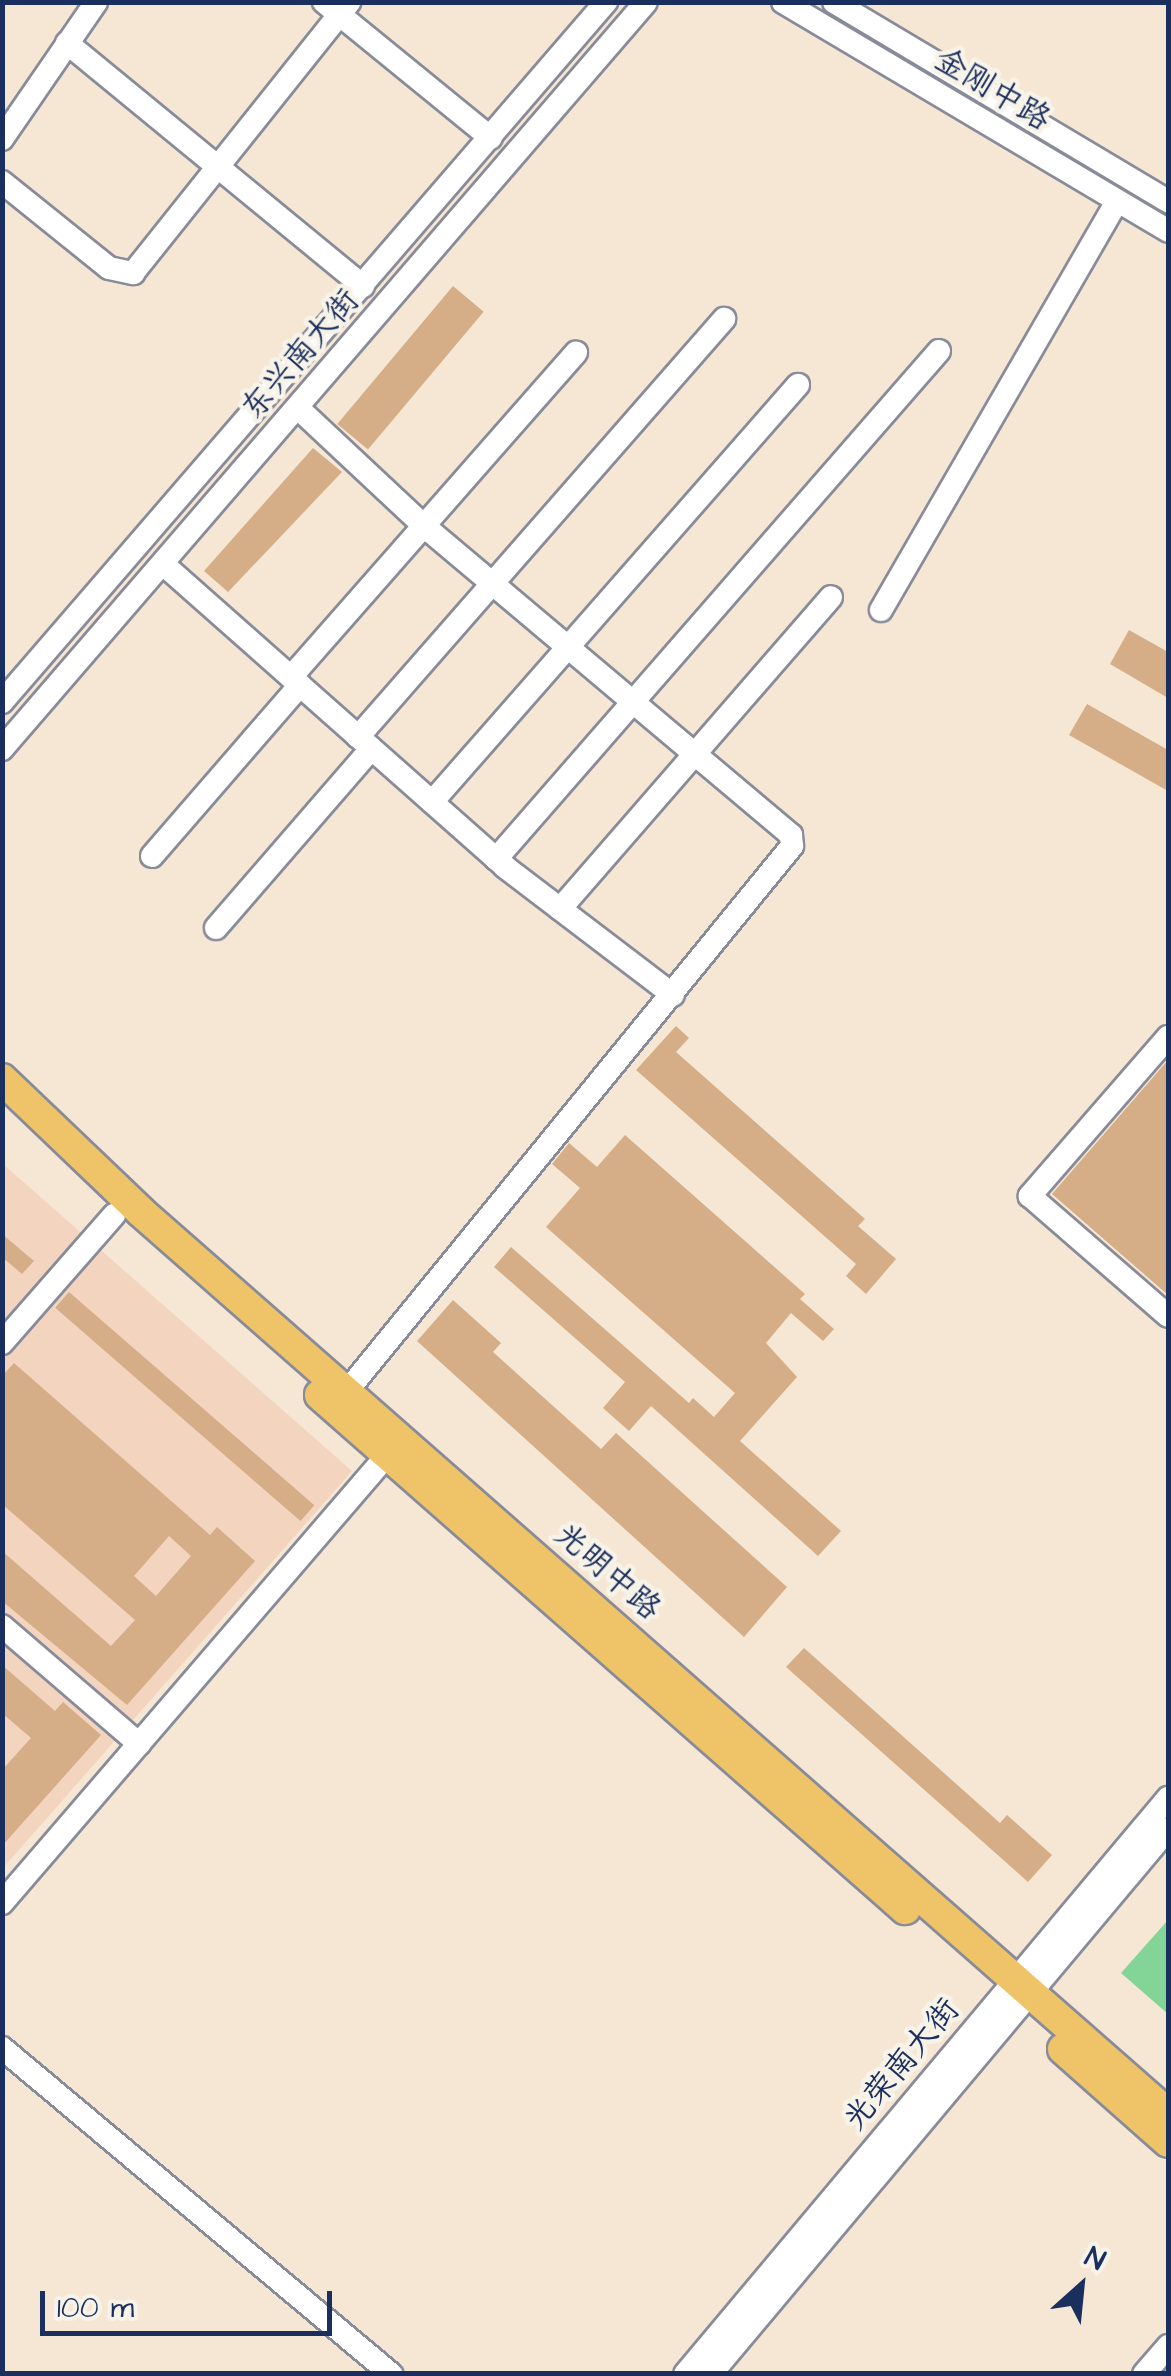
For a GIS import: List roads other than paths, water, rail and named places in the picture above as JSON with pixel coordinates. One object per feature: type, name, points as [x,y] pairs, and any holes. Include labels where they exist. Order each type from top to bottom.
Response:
[{"type":"main road","name":"光明中路","points":[[2,1080],[141,1212],[347,1391],[1017,1994],[1168,2142]]},
{"type":"main road","name":"光明中路","points":[[2,1108],[114,1215],[388,1454],[1017,1994],[1168,2114]]},
{"type":"street","points":[[2,138],[96,2]]},
{"type":"street","name":"东兴南大街","points":[[2,702],[606,2]]},
{"type":"street","name":"东兴南大街","points":[[2,749],[646,2]]},
{"type":"street","name":"金刚中路","points":[[783,2],[1168,232]]},
{"type":"street","name":"金刚中路","points":[[834,2],[1168,201]]},
{"type":"street","points":[[2,182],[109,268],[132,273],[337,7],[491,138]]},
{"type":"street","points":[[68,42],[364,286]]},
{"type":"street","points":[[880,610],[1117,202]]},
{"type":"street","points":[[216,928],[493,584],[724,319]]},
{"type":"street","points":[[496,859],[939,351]]},
{"type":"street","points":[[152,856],[424,526],[576,353]]},
{"type":"street","points":[[432,802],[798,385]]},
{"type":"street","points":[[298,408],[424,526],[790,835],[792,846],[347,1391]]},
{"type":"street","points":[[163,564],[496,859],[673,995]]},
{"type":"street","points":[[560,909],[831,597]]},
{"type":"street","points":[[1168,1037],[1030,1196],[1168,1316]]},
{"type":"street","points":[[2,1343],[114,1215]]},
{"type":"street","points":[[2,1903],[388,1454]]},
{"type":"street","points":[[2,1626],[140,1744]]},
{"type":"street","name":"光荣南大街","points":[[712,2374],[1017,1994],[1168,1798]]},
{"type":"street","name":"光荣南大街","points":[[685,2374],[1017,1994],[1168,1829]]},
{"type":"street","points":[[2,2048],[391,2374]]},
{"type":"street","points":[[1144,2374],[1168,2346]]}]
